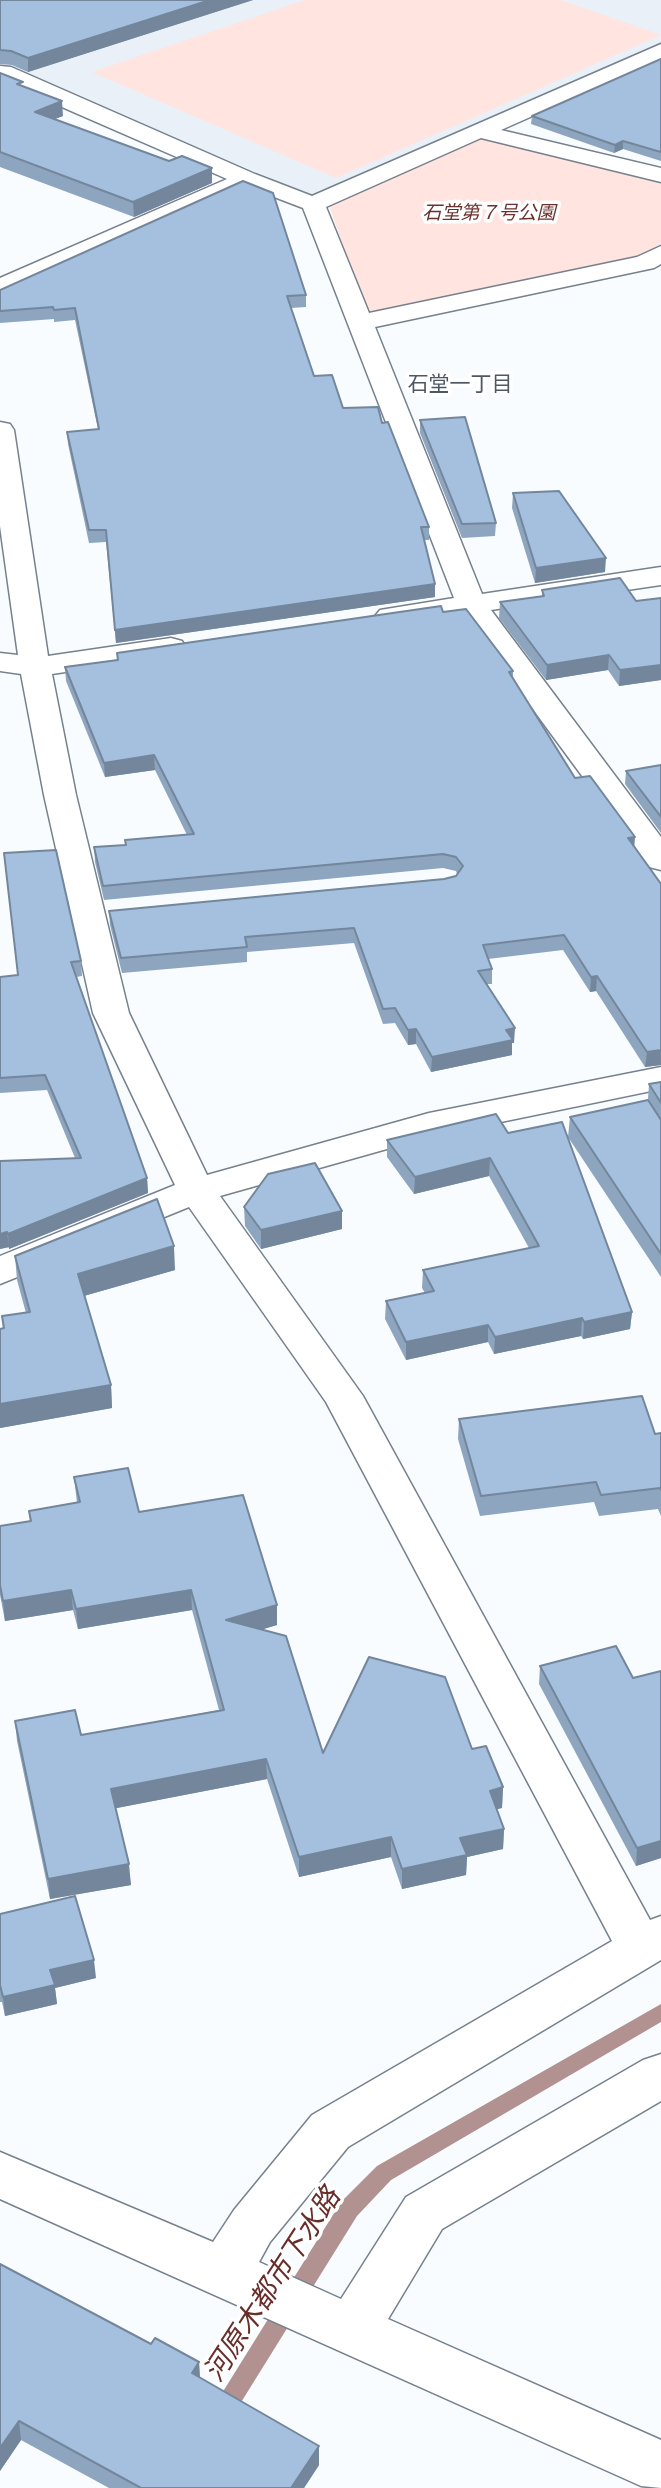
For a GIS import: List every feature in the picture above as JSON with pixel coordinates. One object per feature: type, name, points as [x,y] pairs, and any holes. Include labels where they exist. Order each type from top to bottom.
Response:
[{"type":"street","points":[[0,73],[3,72],[247,179],[313,204],[661,51]]},
{"type":"street","points":[[479,131],[661,175]]},
{"type":"street","points":[[0,287],[247,179]]},
{"type":"street","points":[[313,204],[471,604],[661,860]]},
{"type":"street","points":[[359,323],[656,266]]},
{"type":"street","points":[[0,430],[17,665],[101,913],[111,1013],[195,1190],[343,1396],[650,1942],[330,2131],[252,2226],[224,2272]]},
{"type":"street","points":[[362,620],[661,576]]},
{"type":"street","points":[[17,665],[198,643]]},
{"type":"street","points":[[0,1271],[195,1190],[429,1125],[661,1078]]},
{"type":"street","points":[[352,2329],[424,2213],[661,2075]]},
{"type":"street","points":[[0,2175],[352,2329],[652,2473]]},
{"type":"shaded area","points":[[661,0],[661,43],[313,196],[0,65],[0,1]]},
{"type":"green space","points":[[305,0],[561,0],[661,35],[336,178],[92,72]]},
{"type":"green space","name":"石堂第７号公園","points":[[482,137],[661,180],[661,244],[635,259],[368,315],[329,206]]},
{"type":"building","points":[[0,0],[210,0],[28,58],[0,50]]},
{"type":"building","points":[[661,59],[661,152],[623,141],[615,145],[532,116]]},
{"type":"building","points":[[0,73],[23,82],[17,84],[62,101],[35,112],[169,161],[182,156],[212,168],[133,202],[0,152]]},
{"type":"building","points":[[243,181],[273,193],[306,295],[287,296],[314,376],[332,375],[343,408],[378,407],[382,423],[388,422],[429,527],[421,527],[435,584],[115,630],[106,530],[89,530],[67,432],[99,429],[75,308],[0,311],[0,290]]},
{"type":"building","points":[[465,417],[496,523],[462,524],[420,420]]},
{"type":"building","points":[[559,491],[606,558],[536,568],[513,493]]},
{"type":"building","points":[[620,578],[636,601],[661,598],[661,665],[620,670],[609,655],[547,665],[500,602],[544,596],[542,590]]},
{"type":"building","points":[[441,606],[443,612],[466,609],[513,671],[509,672],[575,778],[590,776],[635,837],[628,838],[661,884],[661,1050],[647,1052],[597,976],[591,977],[564,935],[483,945],[492,969],[478,971],[515,1028],[506,1030],[513,1040],[432,1057],[416,1029],[408,1030],[395,1008],[383,1009],[354,928],[245,937],[247,947],[121,958],[109,911],[444,879],[456,876],[463,866],[456,857],[443,854],[103,886],[94,847],[126,845],[125,840],[194,834],[154,755],[104,763],[65,667],[118,660],[117,653]]},
{"type":"building","points":[[661,765],[661,817],[626,771]]},
{"type":"building","points":[[56,850],[81,961],[71,962],[147,1178],[8,1234],[0,1234],[0,1161],[81,1158],[45,1075],[0,1078],[0,977],[18,975],[4,853]]},
{"type":"building","points":[[661,1082],[661,1103],[649,1084]]},
{"type":"building","points":[[648,1100],[661,1120],[661,1254],[570,1117]]},
{"type":"building","points":[[496,1114],[508,1133],[562,1122],[632,1312],[584,1322],[582,1318],[495,1337],[488,1325],[406,1342],[386,1301],[434,1291],[423,1270],[539,1246],[490,1158],[415,1177],[387,1140]]},
{"type":"building","points":[[315,1163],[342,1211],[261,1230],[244,1207],[268,1174]]},
{"type":"building","points":[[157,1199],[174,1246],[78,1274],[111,1385],[0,1404],[0,1329],[4,1328],[2,1316],[30,1312],[15,1256]]},
{"type":"building","points":[[642,1396],[655,1434],[661,1433],[661,1490],[601,1495],[596,1482],[481,1496],[459,1419]]},
{"type":"building","points":[[128,1468],[139,1512],[243,1495],[277,1605],[226,1620],[286,1636],[323,1753],[369,1657],[445,1677],[472,1749],[486,1746],[503,1787],[490,1791],[504,1829],[460,1838],[467,1855],[402,1869],[391,1837],[299,1857],[266,1759],[111,1789],[129,1864],[48,1879],[15,1721],[75,1710],[81,1735],[224,1710],[191,1590],[76,1609],[71,1590],[3,1601],[0,1585],[0,1526],[31,1521],[29,1511],[80,1502],[74,1477]]},
{"type":"building","points":[[616,1646],[633,1678],[661,1671],[661,1841],[637,1848],[540,1666]]},
{"type":"building","points":[[75,1896],[94,1960],[50,1970],[55,1985],[3,1997],[0,1985],[0,1914]]},
{"type":"building","points":[[0,2264],[151,2344],[155,2338],[199,2362],[192,2373],[319,2446],[291,2488],[141,2488],[19,2421],[0,2448]]},
{"type":"waterway","name":"河原木都市下水路","points":[[222,2413],[349,2209],[384,2173],[661,2012]]},
{"type":"district","name":"石堂一丁目","points":[[460,385]]}]
